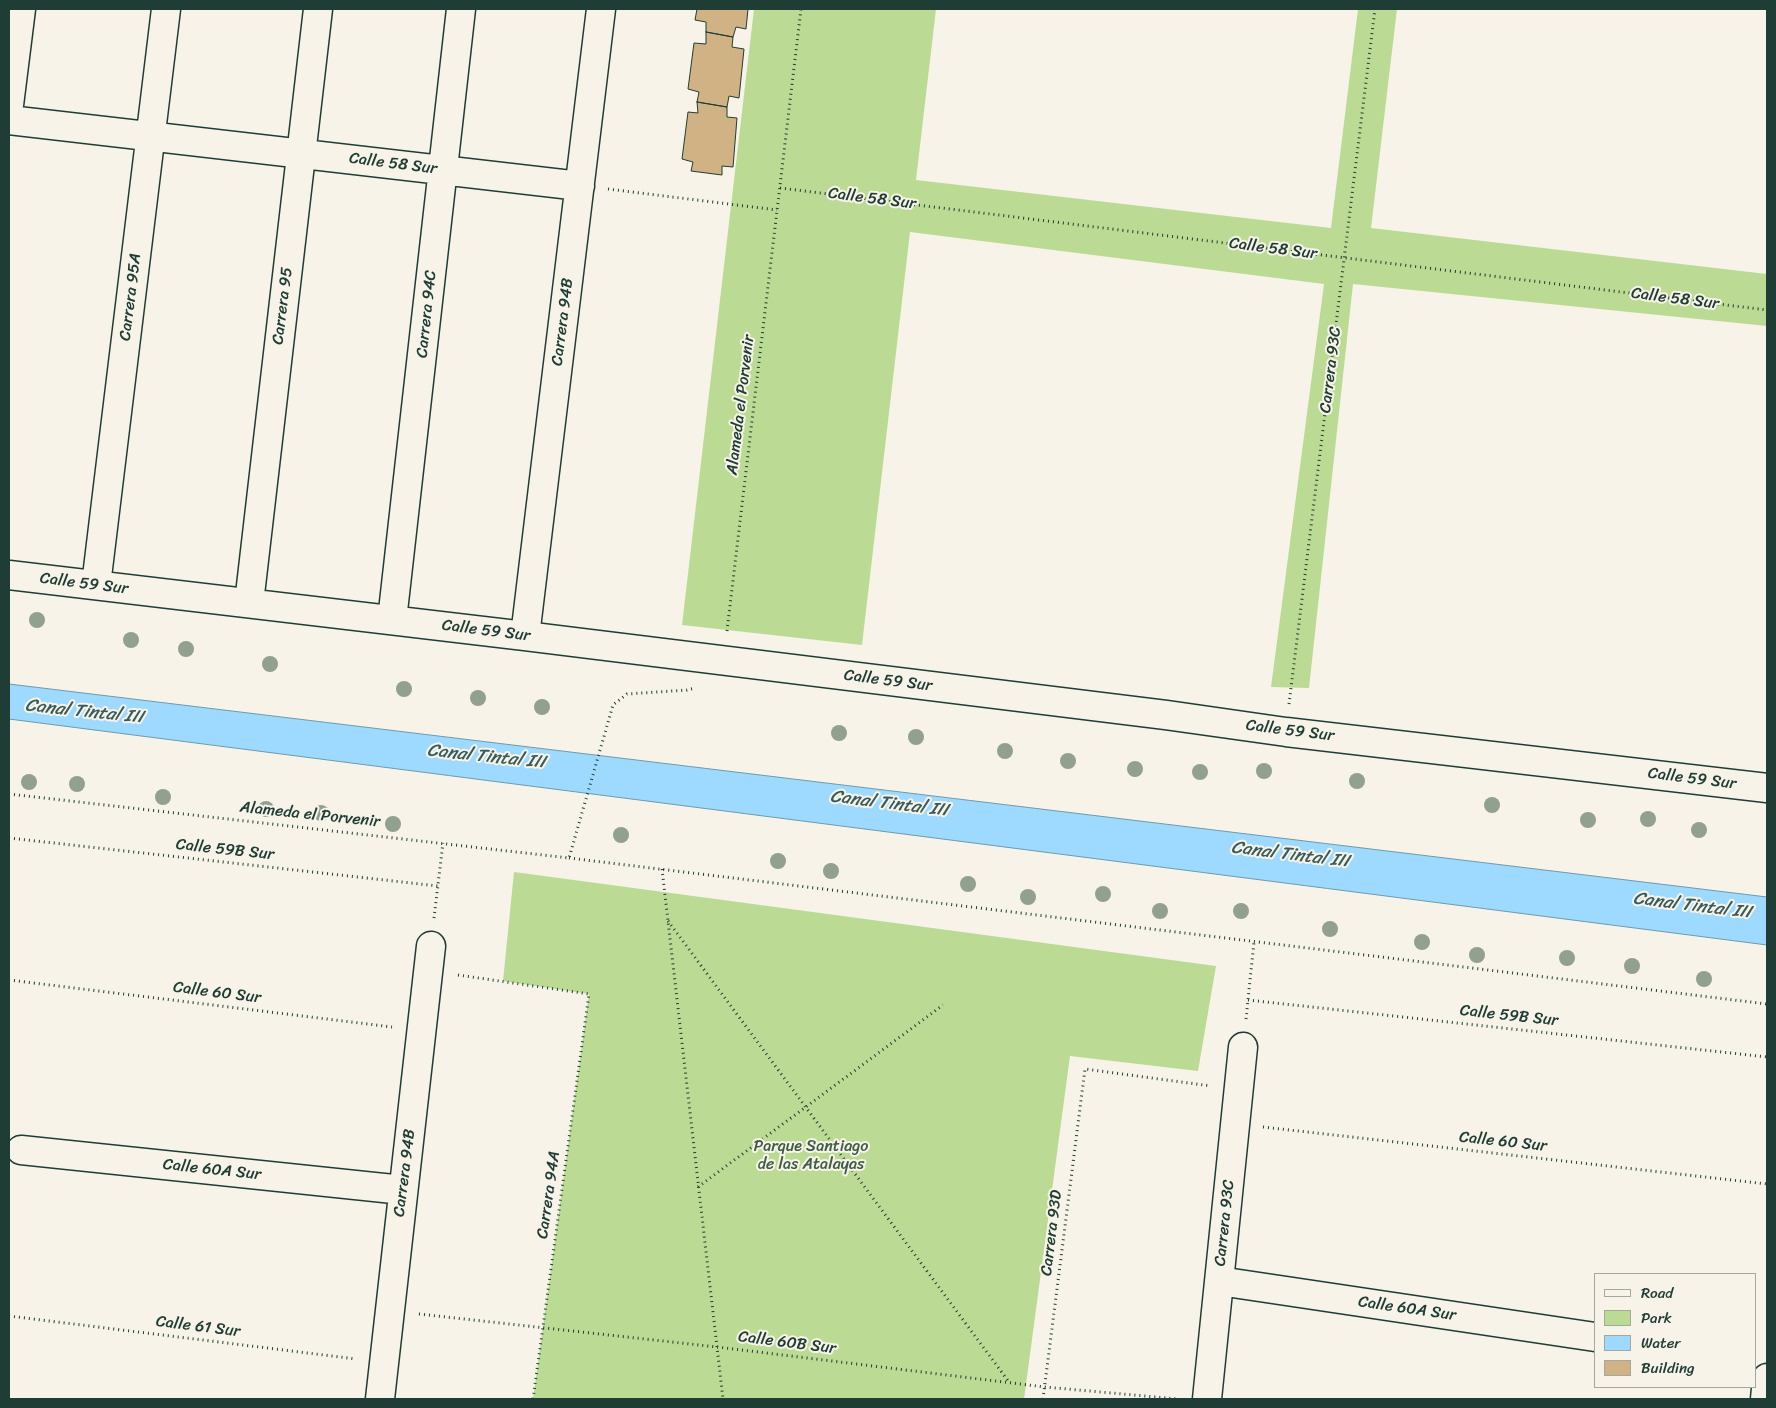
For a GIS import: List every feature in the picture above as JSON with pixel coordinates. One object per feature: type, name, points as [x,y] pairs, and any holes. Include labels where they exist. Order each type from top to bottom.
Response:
[{"type":"street","points":[[9,105],[21,9]]},
{"type":"street","name":"Carrera 95A","points":[[96,586],[166,9]]},
{"type":"street","name":"Carrera 95","points":[[249,603],[318,9]]},
{"type":"street","name":"Carrera 94C","points":[[392,620],[461,9]]},
{"type":"street","name":"Carrera 94B","points":[[525,636],[601,9]]},
{"type":"street","name":"Calle 58 Sur","points":[[9,120],[580,186]]},
{"type":"street","name":"Calle 59 Sur","points":[[9,575],[1156,713],[1286,732],[1767,788]]},
{"type":"street","name":"Carrera 94B","points":[[380,1399],[430,958]]},
{"type":"street","name":"Carrera 93C","points":[[1207,1399],[1243,1047]]},
{"type":"street","name":"Calle 60A Sur","points":[[21,1150],[403,1190]]},
{"type":"street","name":"Calle 60A Sur","points":[[1219,1280],[1594,1337]]},
{"type":"street","points":[[1765,1399],[1767,1378]]},
{"type":"path","name":"Alameda el Porvenir","points":[[569,858],[613,705],[628,694],[687,690],[711,683],[727,630],[801,9]]},
{"type":"path","name":"Carrera 93C","points":[[1286,732],[1375,9]]},
{"type":"path","points":[[580,186],[777,210]]},
{"type":"path","name":"Calle 58 Sur","points":[[780,188],[1767,310]]},
{"type":"path","name":"Alameda el Porvenir","points":[[9,794],[662,869],[1767,1004]]},
{"type":"path","name":"Calle 59B Sur","points":[[9,838],[438,886]]},
{"type":"path","points":[[430,958],[443,843]]},
{"type":"path","points":[[662,869],[723,1399]]},
{"type":"path","points":[[668,920],[1009,1382]]},
{"type":"path","points":[[1243,1047],[1254,942]]},
{"type":"path","name":"Carrera 94A","points":[[430,958],[589,994],[533,1399]]},
{"type":"path","name":"Calle 60 Sur","points":[[9,980],[422,1031]]},
{"type":"path","name":"Calle 59B Sur","points":[[1248,1000],[1767,1057]]},
{"type":"path","points":[[698,1187],[943,1005]]},
{"type":"path","name":"Carrera 93D","points":[[1043,1399],[1085,1069],[1239,1089]]},
{"type":"path","name":"Calle 60 Sur","points":[[1235,1124],[1767,1184]]},
{"type":"path","name":"Calle 60B Sur","points":[[390,1311],[543,1327],[1009,1382],[1181,1399]]},
{"type":"path","name":"Calle 61 Sur","points":[[9,1316],[384,1362]]},
{"type":"green space","points":[[754,9],[936,9],[916,180],[1331,228],[1358,9],[1397,9],[1371,228],[1767,274],[1767,326],[1353,284],[1309,688],[1271,687],[1324,284],[910,232],[862,645],[682,625]]},
{"type":"green space","name":"Parque Santiago de las Atalayas","points":[[514,872],[1216,966],[1198,1071],[1070,1056],[1024,1399],[533,1399],[589,994],[503,981]]},
{"type":"water","name":"Canal Tintal III","points":[[9,684],[1767,897],[1767,945],[9,719]]},
{"type":"building","points":[[697,9],[748,9],[746,29],[736,27],[733,37],[706,32],[706,22],[695,20]]},
{"type":"building","points":[[706,32],[733,37],[732,47],[744,49],[739,98],[729,96],[727,107],[697,102],[699,92],[688,89],[694,43],[706,44]]},
{"type":"building","points":[[697,102],[727,107],[727,117],[737,118],[733,167],[722,166],[722,175],[691,171],[693,162],[682,159],[688,112],[698,113]]}]
